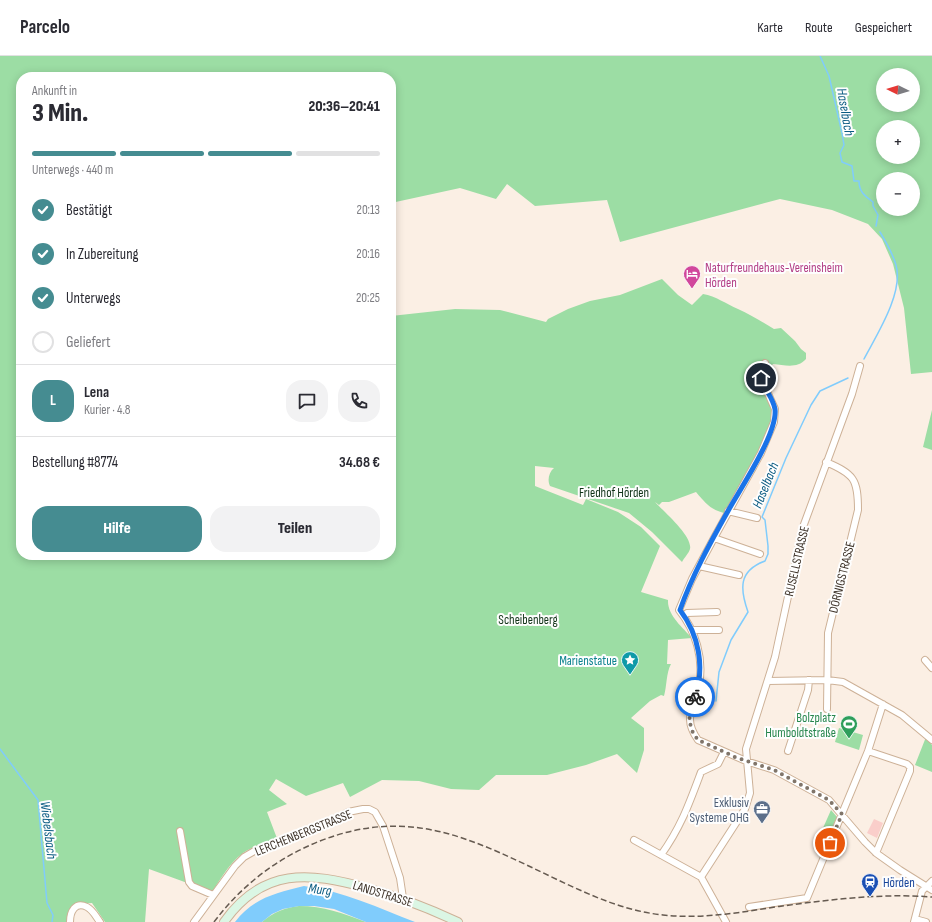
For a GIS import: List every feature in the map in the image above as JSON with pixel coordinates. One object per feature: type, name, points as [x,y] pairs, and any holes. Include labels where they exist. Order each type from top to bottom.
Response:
[{"type":"street","points":[[765,363],[761,378],[775,409],[774,422],[761,453],[728,510],[699,566],[685,595],[680,610],[693,630],[699,657],[699,686],[689,720],[693,733],[698,740],[746,761],[774,770],[829,800],[876,853],[932,890]]},
{"type":"street","name":"RUSELLSTRASSE","points":[[701,877],[745,809],[750,793],[746,749],[768,681],[780,635],[803,526],[852,394],[860,366]]},
{"type":"street","name":"DÖRNIGSTRASSE","points":[[826,462],[843,469],[854,480],[858,493],[858,510],[828,633],[827,709]]},
{"type":"street","points":[[728,510],[757,518]]},
{"type":"street","points":[[714,538],[760,554]]},
{"type":"street","points":[[699,566],[739,575]]},
{"type":"street","points":[[684,616],[687,613],[716,612]]},
{"type":"street","points":[[693,630],[720,630]]},
{"type":"street","points":[[925,660],[932,668]]},
{"type":"street","points":[[788,751],[808,690],[808,680]]},
{"type":"street","points":[[768,681],[827,680],[843,682],[902,715],[932,740]]},
{"type":"street","points":[[749,907],[807,898],[868,751],[884,704]]},
{"type":"street","points":[[868,751],[907,764],[910,767],[910,771],[876,853]]},
{"type":"street","points":[[661,855],[685,816],[701,772],[718,764],[724,752]]},
{"type":"street","name":"LERCHENBERGSTRASSE","points":[[213,895],[235,866],[256,850],[320,827],[348,812],[369,809],[375,812],[383,826],[400,878],[403,898]]},
{"type":"street","points":[[180,831],[189,882],[192,886],[213,895],[194,922]]},
{"type":"street","points":[[634,840],[701,877],[726,922]]},
{"type":"street","name":"LANDSTRASSE","points":[[224,922],[236,906],[254,891],[272,882],[310,876],[335,879],[403,898],[458,922]]},
{"type":"street","points":[[926,922],[914,920],[922,891],[932,881]]},
{"type":"street","points":[[70,922],[70,914],[72,909],[77,906],[87,907],[94,913],[100,922]]},
{"type":"green space","points":[[0,56],[932,56],[932,372],[911,374],[904,308],[893,264],[882,239],[868,224],[832,210],[780,199],[620,242],[607,200],[535,206],[507,184],[496,199],[460,188],[396,202],[396,72],[16,72],[16,560],[396,560],[396,315],[455,309],[500,310],[546,322],[548,319],[568,309],[590,301],[620,295],[662,279],[678,295],[692,305],[703,294],[708,295],[717,298],[774,329],[781,328],[806,353],[806,359],[799,364],[773,364],[765,374],[766,383],[778,407],[776,422],[756,470],[729,514],[710,507],[696,492],[669,502],[662,502],[659,505],[655,502],[677,524],[687,537],[690,544],[690,549],[682,562],[652,532],[629,513],[550,486],[549,476],[554,468],[535,466],[535,486],[583,505],[586,499],[618,512],[641,527],[660,546],[641,592],[668,600],[668,606],[673,616],[680,626],[692,638],[668,640],[667,664],[671,664],[668,671],[664,696],[661,695],[650,701],[631,718],[644,728],[644,750],[637,773],[617,754],[586,765],[547,775],[496,775],[479,790],[451,789],[419,781],[382,780],[350,797],[343,783],[306,796],[276,779],[269,790],[287,804],[267,812],[278,841],[247,850],[235,860],[225,872],[212,892],[149,869],[145,922],[105,922],[92,903],[74,904],[68,913],[69,922],[0,922]]},
{"type":"green space","points":[[932,410],[932,450],[923,447]]},
{"type":"green space","name":"Bolzplatz Humboldtstraße","points":[[839,728],[863,735],[859,750],[835,742]]},
{"type":"green space","points":[[926,737],[932,745],[932,772],[915,765]]},
{"type":"green space","points":[[831,810],[837,817],[823,848],[815,846]]},
{"type":"green space","points":[[299,906],[325,909],[366,922],[262,922],[279,911]]},
{"type":"water","name":"Murg","points":[[304,886],[318,888],[347,896],[415,922],[366,922],[334,909],[314,906],[299,906],[283,909],[272,914],[262,922],[235,922],[249,907],[257,902],[275,894]]},
{"type":"building","points":[[874,819],[883,823],[877,838],[867,833]]},
{"type":"waterway","name":"Haselbach","points":[[820,56],[829,76],[842,133],[844,145],[840,153],[842,162],[852,166],[854,181],[859,181],[861,191],[873,202],[873,206],[878,215],[876,226]]},
{"type":"waterway","name":"Haselbach","points":[[864,359],[888,314],[896,288],[896,265],[880,232]]},
{"type":"waterway","name":"Haselbach","points":[[716,701],[719,672],[731,640],[748,612],[743,596],[743,582],[750,570],[756,565],[765,561],[768,554],[765,520],[762,517],[786,458],[811,405],[820,391],[848,378]]},
{"type":"waterway","name":"Wiebelsbach","points":[[0,749],[38,800],[47,903],[53,915],[52,922]]},
{"type":"railway","points":[[214,922],[236,896],[261,874],[289,856],[320,841],[353,831],[384,826],[414,827],[443,832],[499,852],[596,897],[635,910],[663,915],[719,915],[853,898],[892,896],[932,897]]},
{"type":"way so far","points":[[695,697],[690,711],[689,720],[693,733],[698,740],[735,757],[774,770],[829,800],[842,814],[830,843]]},
{"type":"place","name":"Naturfreundehaus-Vereinsheim Hörden","points":[[692,289]]},
{"type":"place","name":"Marienstatue","points":[[630,675]]},
{"type":"place","name":"Bolzplatz Humboldtstraße","points":[[849,739]]},
{"type":"place","name":"Exklusiv Systeme OHG","points":[[762,824]]},
{"type":"place","name":"Hörden","points":[[870,897]]},
{"type":"route","points":[[695,697],[699,686],[700,663],[693,630],[680,610],[692,579],[728,510],[761,453],[774,422],[775,409],[761,378]]},
{"type":"park label","name":"Friedhof Hörden","points":[[614,492]]},
{"type":"park label","name":"Scheibenberg","points":[[528,619]]}]
